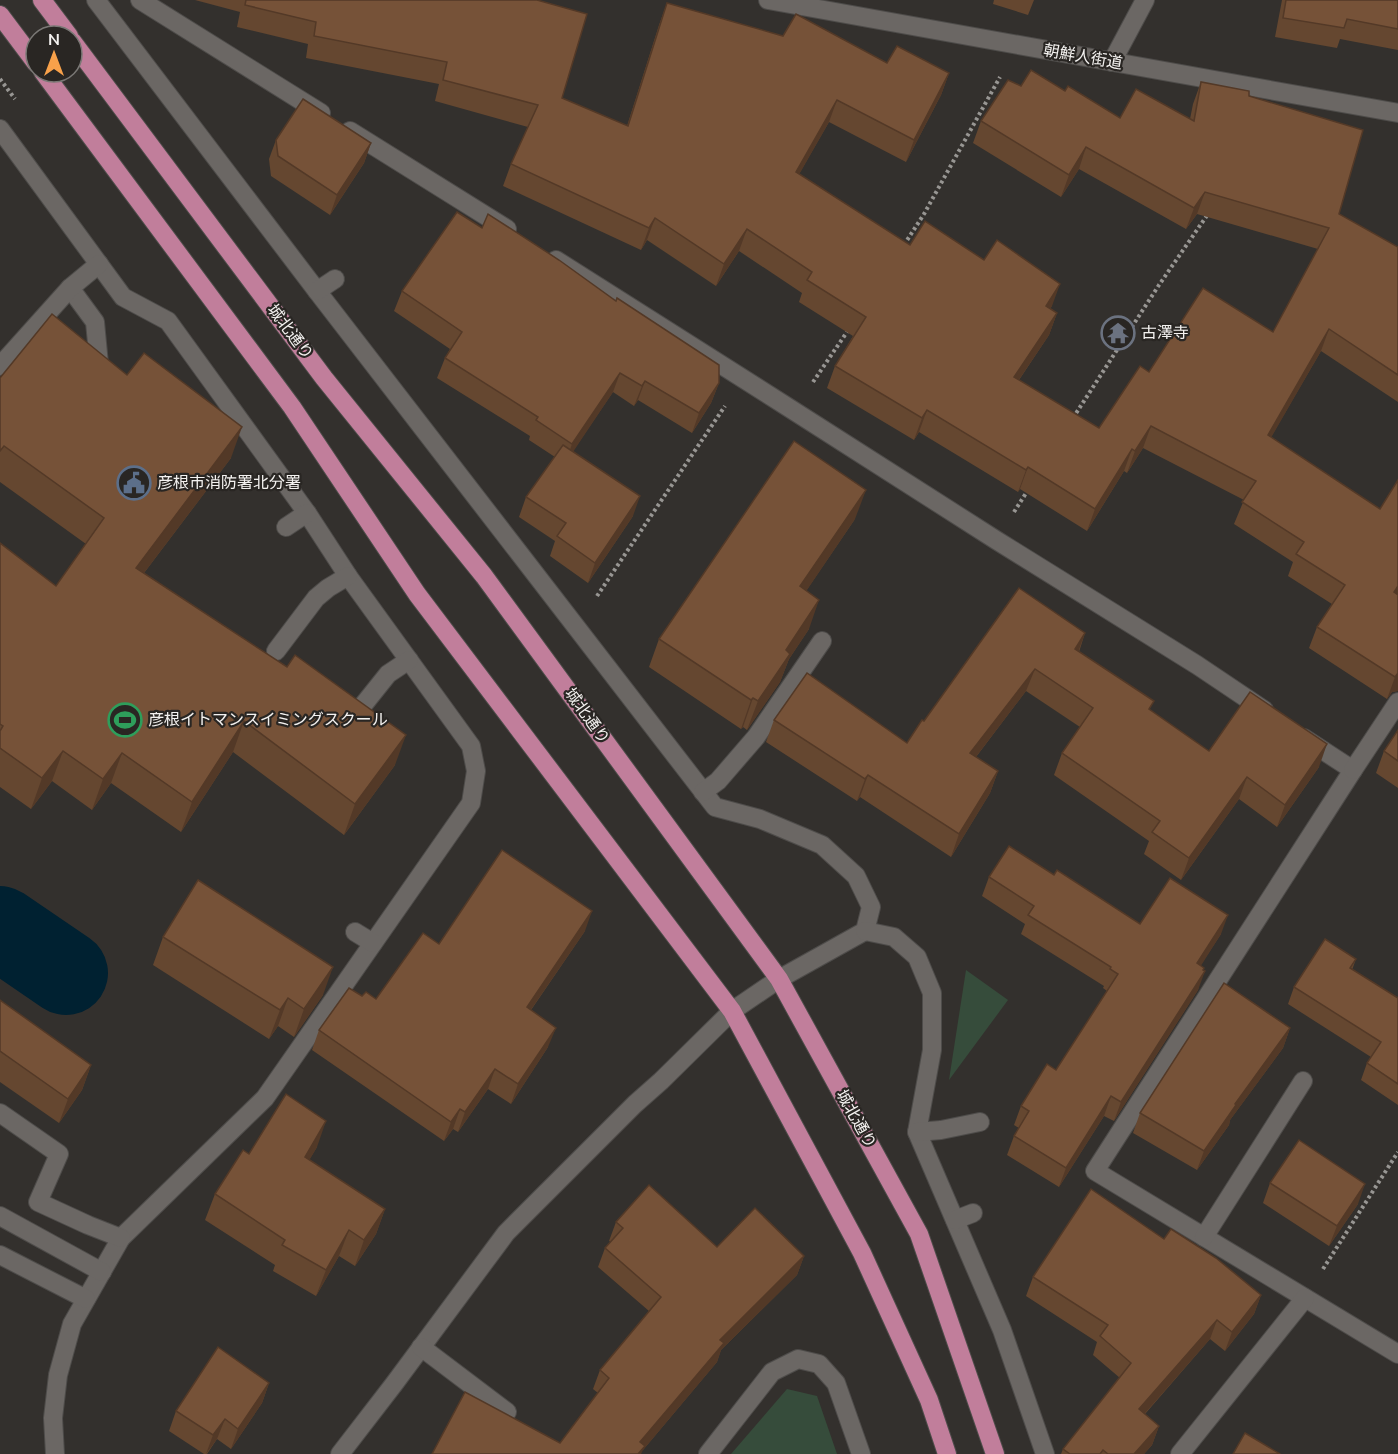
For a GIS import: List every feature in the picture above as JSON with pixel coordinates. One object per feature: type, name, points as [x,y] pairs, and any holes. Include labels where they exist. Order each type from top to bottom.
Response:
[{"type":"main road","points":[[42,0],[60,24]]},
{"type":"main road","points":[[0,15],[24,46]]},
{"type":"main road","name":"城北通り","points":[[84,57],[324,378],[484,576],[779,979],[919,1234],[995,1454]]},
{"type":"main road","points":[[52,84],[292,407],[417,594],[732,1011],[862,1253],[929,1400],[947,1454]]},
{"type":"street","points":[[96,0],[576,627],[614,664],[715,807],[760,819],[822,845],[856,876],[871,907],[866,931]]},
{"type":"street","points":[[140,0],[417,179],[522,238]]},
{"type":"street","name":"朝鮮人街道","points":[[768,0],[1398,113]]},
{"type":"street","points":[[1112,62],[1145,0]]},
{"type":"street","points":[[0,129],[123,297],[168,321],[471,746],[476,771],[471,803],[265,1098],[121,1238],[72,1324],[58,1375],[53,1418],[55,1454]]},
{"type":"street","points":[[542,251],[744,378],[795,416],[993,545],[1275,718]]},
{"type":"street","points":[[0,366],[70,288],[99,264]]},
{"type":"street","points":[[317,291],[335,279]]},
{"type":"street","points":[[70,288],[95,322],[99,364]]},
{"type":"street","points":[[286,527],[306,513]]},
{"type":"street","points":[[276,651],[316,598],[348,576]]},
{"type":"street","points":[[703,792],[718,781],[756,737],[822,641]]},
{"type":"street","points":[[360,710],[388,674],[409,660]]},
{"type":"street","points":[[1398,702],[1095,1171],[1398,1354]]},
{"type":"street","points":[[1295,731],[1353,771]]},
{"type":"street","points":[[340,1454],[506,1233],[635,1104],[732,1011],[779,979],[866,931],[894,937],[917,957],[932,993],[932,1050],[917,1132],[1002,1330],[1045,1454]]},
{"type":"street","points":[[355,932],[373,943]]},
{"type":"street","points":[[1204,1237],[1303,1081]]},
{"type":"street","points":[[0,1113],[59,1154],[38,1202],[121,1238]]},
{"type":"street","points":[[917,1132],[980,1122]]},
{"type":"street","points":[[955,1220],[973,1213]]},
{"type":"street","points":[[0,1216],[102,1272]]},
{"type":"street","points":[[0,1255],[86,1299]]},
{"type":"street","points":[[1180,1454],[1256,1370],[1305,1298]]},
{"type":"street","points":[[421,1347],[507,1412]]},
{"type":"street","points":[[708,1454],[772,1372],[798,1359],[819,1364],[836,1383],[861,1454]]},
{"type":"path","points":[[898,254],[924,214],[1001,76],[1009,44]]},
{"type":"path","points":[[1071,422],[1211,209]]},
{"type":"path","points":[[795,416],[853,322]]},
{"type":"path","points":[[576,627],[744,378]]},
{"type":"path","points":[[993,545],[1033,481]]},
{"type":"path","points":[[1305,1298],[1398,1152]]},
{"type":"green space","points":[[966,970],[1008,1000],[949,1080]]},
{"type":"green space","points":[[787,1389],[817,1396],[837,1454],[731,1454]]},
{"type":"building","points":[[246,0],[537,0],[587,14],[562,98],[628,126],[667,3],[783,36],[796,14],[887,63],[897,46],[949,73],[914,140],[837,100],[796,172],[910,245],[925,221],[984,260],[997,240],[1060,284],[1046,306],[1057,313],[1014,377],[1099,428],[1140,366],[1149,372],[1203,288],[1273,332],[1329,228],[1205,192],[1194,208],[1086,147],[1069,175],[981,121],[1008,80],[1021,86],[1031,70],[1065,91],[1068,86],[1120,118],[1136,89],[1194,121],[1201,82],[1249,91],[1249,96],[1363,130],[1339,214],[1398,247],[1398,375],[1329,329],[1268,435],[1380,509],[1398,480],[1398,586],[1394,592],[1398,595],[1398,673],[1395,677],[1317,627],[1345,585],[1296,554],[1304,542],[1242,502],[1256,481],[1151,426],[1135,451],[1132,449],[1095,509],[1028,467],[1026,470],[927,410],[922,418],[835,366],[866,317],[807,280],[812,272],[747,229],[724,264],[655,218],[649,228],[511,164],[538,105],[443,80],[447,62],[314,36],[316,22],[245,5]]},
{"type":"building","points":[[1286,0],[1398,0],[1398,29],[1347,19],[1344,28],[1283,18]]},
{"type":"building","points":[[303,99],[371,143],[337,195],[278,156],[276,140]]},
{"type":"building","points":[[457,212],[482,228],[488,214],[559,260],[616,301],[617,298],[719,365],[719,383],[699,413],[645,381],[642,386],[620,373],[572,444],[536,420],[538,417],[445,358],[462,332],[402,291]]},
{"type":"building","points":[[52,314],[127,375],[144,353],[242,427],[136,568],[287,667],[295,655],[406,735],[355,804],[244,721],[192,802],[122,753],[103,779],[63,751],[42,778],[0,748],[0,731],[3,726],[0,724],[0,543],[56,586],[104,518],[4,446],[0,451],[0,378]]},
{"type":"building","points":[[794,441],[866,490],[800,586],[819,600],[786,650],[790,654],[758,701],[753,698],[751,700],[659,639]]},
{"type":"building","points":[[563,445],[640,496],[595,563],[557,536],[566,523],[526,497]]},
{"type":"building","points":[[1019,588],[1085,633],[1075,649],[1154,701],[1149,709],[1209,751],[1250,692],[1327,744],[1285,805],[1247,777],[1189,858],[1152,832],[1160,821],[1062,753],[1093,708],[1035,669],[970,753],[998,771],[959,834],[868,775],[865,779],[774,720],[807,673],[907,743]]},
{"type":"building","points":[[1398,730],[1398,761],[1384,751]]},
{"type":"building","points":[[1009,846],[1054,875],[1057,870],[1140,924],[1170,878],[1228,915],[1197,963],[1205,971],[1121,1102],[1111,1096],[1066,1168],[1014,1136],[1029,1111],[1021,1106],[1047,1064],[1056,1070],[1118,974],[1110,969],[1111,967],[1028,915],[1034,906],[989,877]]},
{"type":"building","points":[[502,850],[592,911],[527,1007],[556,1028],[518,1084],[495,1069],[465,1112],[460,1109],[451,1122],[319,1030],[349,988],[362,996],[366,992],[376,999],[423,933],[439,944]]},
{"type":"building","points":[[198,880],[333,967],[304,1009],[288,998],[280,1010],[163,937]]},
{"type":"building","points":[[1325,939],[1356,959],[1350,968],[1398,998],[1398,1084],[1367,1063],[1381,1042],[1294,987]]},
{"type":"building","points":[[1224,983],[1290,1028],[1204,1151],[1140,1113]]},
{"type":"building","points":[[0,1000],[91,1065],[68,1099],[0,1051]]},
{"type":"building","points":[[286,1094],[326,1121],[305,1157],[385,1209],[364,1240],[349,1230],[326,1270],[282,1245],[285,1240],[215,1194],[243,1150],[249,1154]]},
{"type":"building","points":[[1299,1140],[1365,1184],[1337,1226],[1270,1183]]},
{"type":"building","points":[[649,1185],[717,1247],[755,1208],[804,1256],[720,1340],[724,1343],[640,1442],[645,1446],[638,1454],[432,1454],[465,1392],[560,1443],[609,1378],[600,1370],[661,1297],[605,1248],[623,1228],[616,1222]]},
{"type":"building","points":[[1091,1189],[1164,1239],[1171,1229],[1216,1258],[1261,1295],[1232,1332],[1217,1320],[1139,1409],[1159,1426],[1134,1454],[1108,1454],[1103,1450],[1100,1454],[1070,1454],[1063,1449],[1131,1363],[1100,1336],[1108,1325],[1033,1277]]},
{"type":"building","points":[[218,1347],[269,1383],[238,1429],[225,1419],[213,1435],[176,1411]]},
{"type":"building","points":[[1245,1433],[1280,1454],[1233,1454]]},
{"type":"waterway","points":[[0,928],[66,973]]},
{"type":"place","name":"古澤寺","points":[[1118,333]]},
{"type":"place","name":"彦根市消防署北分署","points":[[134,483]]},
{"type":"place","name":"彦根イトマンスイミングスクール","points":[[125,720]]}]
